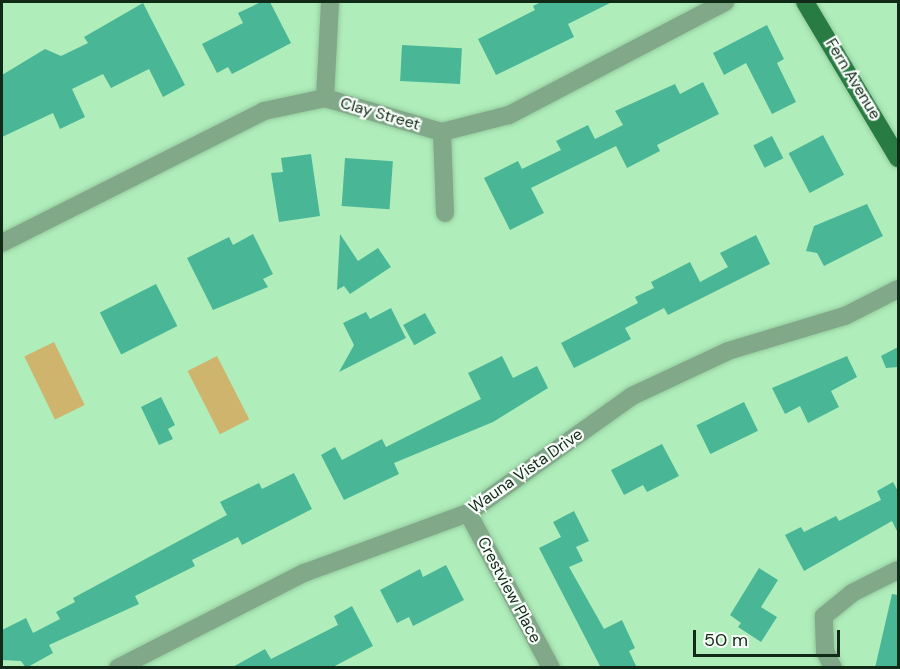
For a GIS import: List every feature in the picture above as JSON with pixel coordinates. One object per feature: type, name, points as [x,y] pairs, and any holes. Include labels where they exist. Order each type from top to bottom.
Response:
[{"type":"main road","name":"Fern Avenue","points":[[804,2],[898,158]]},
{"type":"street","points":[[325,98],[330,2]]},
{"type":"street","name":"Clay Street","points":[[2,243],[264,111],[325,98],[442,132],[509,115],[725,2]]},
{"type":"street","points":[[442,132],[445,213]]},
{"type":"street","name":"Wauna Vista Drive","points":[[118,668],[304,573],[468,513],[632,396],[728,351],[845,316],[898,289]]},
{"type":"street","name":"Crestview Place","points":[[468,513],[551,668]]},
{"type":"street","points":[[832,668],[825,651],[824,616],[852,593],[898,570]]},
{"type":"shaded area","points":[[54,342],[85,405],[55,419],[24,356]]},
{"type":"shaded area","points":[[217,356],[249,419],[220,434],[188,371]]},
{"type":"building","points":[[261,2],[270,2],[291,43],[232,74],[228,67],[217,73],[202,44],[243,23],[238,13]]},
{"type":"building","points":[[541,2],[612,2],[568,24],[574,37],[496,75],[478,39],[535,10],[533,6]]},
{"type":"building","points":[[143,3],[185,85],[163,97],[149,69],[111,88],[103,74],[72,89],[85,117],[60,129],[53,113],[2,137],[2,75],[45,49],[61,56],[88,43],[84,37]]},
{"type":"building","points":[[767,25],[784,59],[777,63],[796,102],[772,114],[746,63],[724,75],[713,53]]},
{"type":"building","points":[[402,45],[462,48],[460,84],[400,81]]},
{"type":"building","points":[[703,82],[719,114],[657,145],[660,151],[627,168],[616,146],[531,188],[544,213],[510,230],[484,178],[518,161],[522,169],[561,150],[556,141],[588,125],[595,139],[623,125],[615,111],[675,84],[680,94]]},
{"type":"building","points":[[823,135],[844,175],[810,193],[789,153]]},
{"type":"building","points":[[772,136],[783,158],[765,168],[753,146]]},
{"type":"building","points":[[311,154],[320,216],[279,222],[271,173],[283,172],[281,158]]},
{"type":"building","points":[[345,158],[393,161],[390,209],[342,206]]},
{"type":"building","points":[[867,204],[883,236],[824,266],[817,253],[806,251],[814,226]]},
{"type":"building","points":[[253,234],[273,274],[263,279],[268,287],[213,310],[187,258],[229,237],[233,245]]},
{"type":"building","points":[[340,234],[358,261],[378,248],[391,267],[350,294],[344,286],[337,290]]},
{"type":"building","points":[[756,235],[770,264],[668,315],[664,308],[625,328],[631,339],[574,368],[561,343],[638,303],[635,297],[654,288],[651,282],[690,262],[700,282],[728,267],[720,253]]},
{"type":"building","points":[[156,284],[177,326],[121,354],[100,313]]},
{"type":"building","points":[[391,308],[406,338],[339,372],[354,345],[343,323],[366,312],[370,319]]},
{"type":"building","points":[[425,313],[436,333],[414,345],[403,325]]},
{"type":"building","points":[[898,347],[898,367],[886,368],[881,356]]},
{"type":"building","points":[[502,356],[513,378],[537,366],[548,388],[493,422],[394,463],[399,474],[344,500],[321,455],[335,447],[342,460],[382,439],[386,447],[481,399],[468,373]]},
{"type":"building","points":[[847,356],[857,377],[831,391],[839,407],[808,423],[800,406],[785,414],[772,388]]},
{"type":"building","points":[[161,397],[175,425],[168,429],[173,439],[159,445],[141,407]]},
{"type":"building","points":[[744,402],[758,431],[710,454],[696,425]]},
{"type":"building","points":[[662,444],[679,476],[647,492],[643,485],[624,495],[611,470]]},
{"type":"building","points":[[294,473],[312,509],[242,545],[238,537],[192,560],[195,566],[135,596],[139,604],[49,645],[53,653],[26,668],[21,661],[2,660],[2,630],[26,618],[33,633],[60,619],[56,612],[75,602],[73,598],[227,515],[220,502],[259,483],[262,489]]},
{"type":"building","points":[[893,482],[898,491],[898,533],[892,521],[804,571],[785,535],[801,527],[804,532],[836,516],[839,521],[881,500],[877,491]]},
{"type":"building","points":[[574,511],[589,541],[576,547],[583,561],[569,567],[604,629],[622,620],[635,648],[629,651],[637,668],[601,668],[539,548],[561,537],[553,522]]},
{"type":"building","points":[[446,565],[464,600],[413,626],[409,617],[397,623],[380,590],[420,569],[423,577]]},
{"type":"building","points":[[759,568],[778,580],[761,607],[777,617],[761,642],[738,627],[741,623],[730,615]]},
{"type":"building","points":[[892,594],[898,595],[898,668],[875,668]]},
{"type":"building","points":[[352,606],[373,646],[331,668],[231,668],[265,649],[271,659],[338,625],[334,616]]}]
